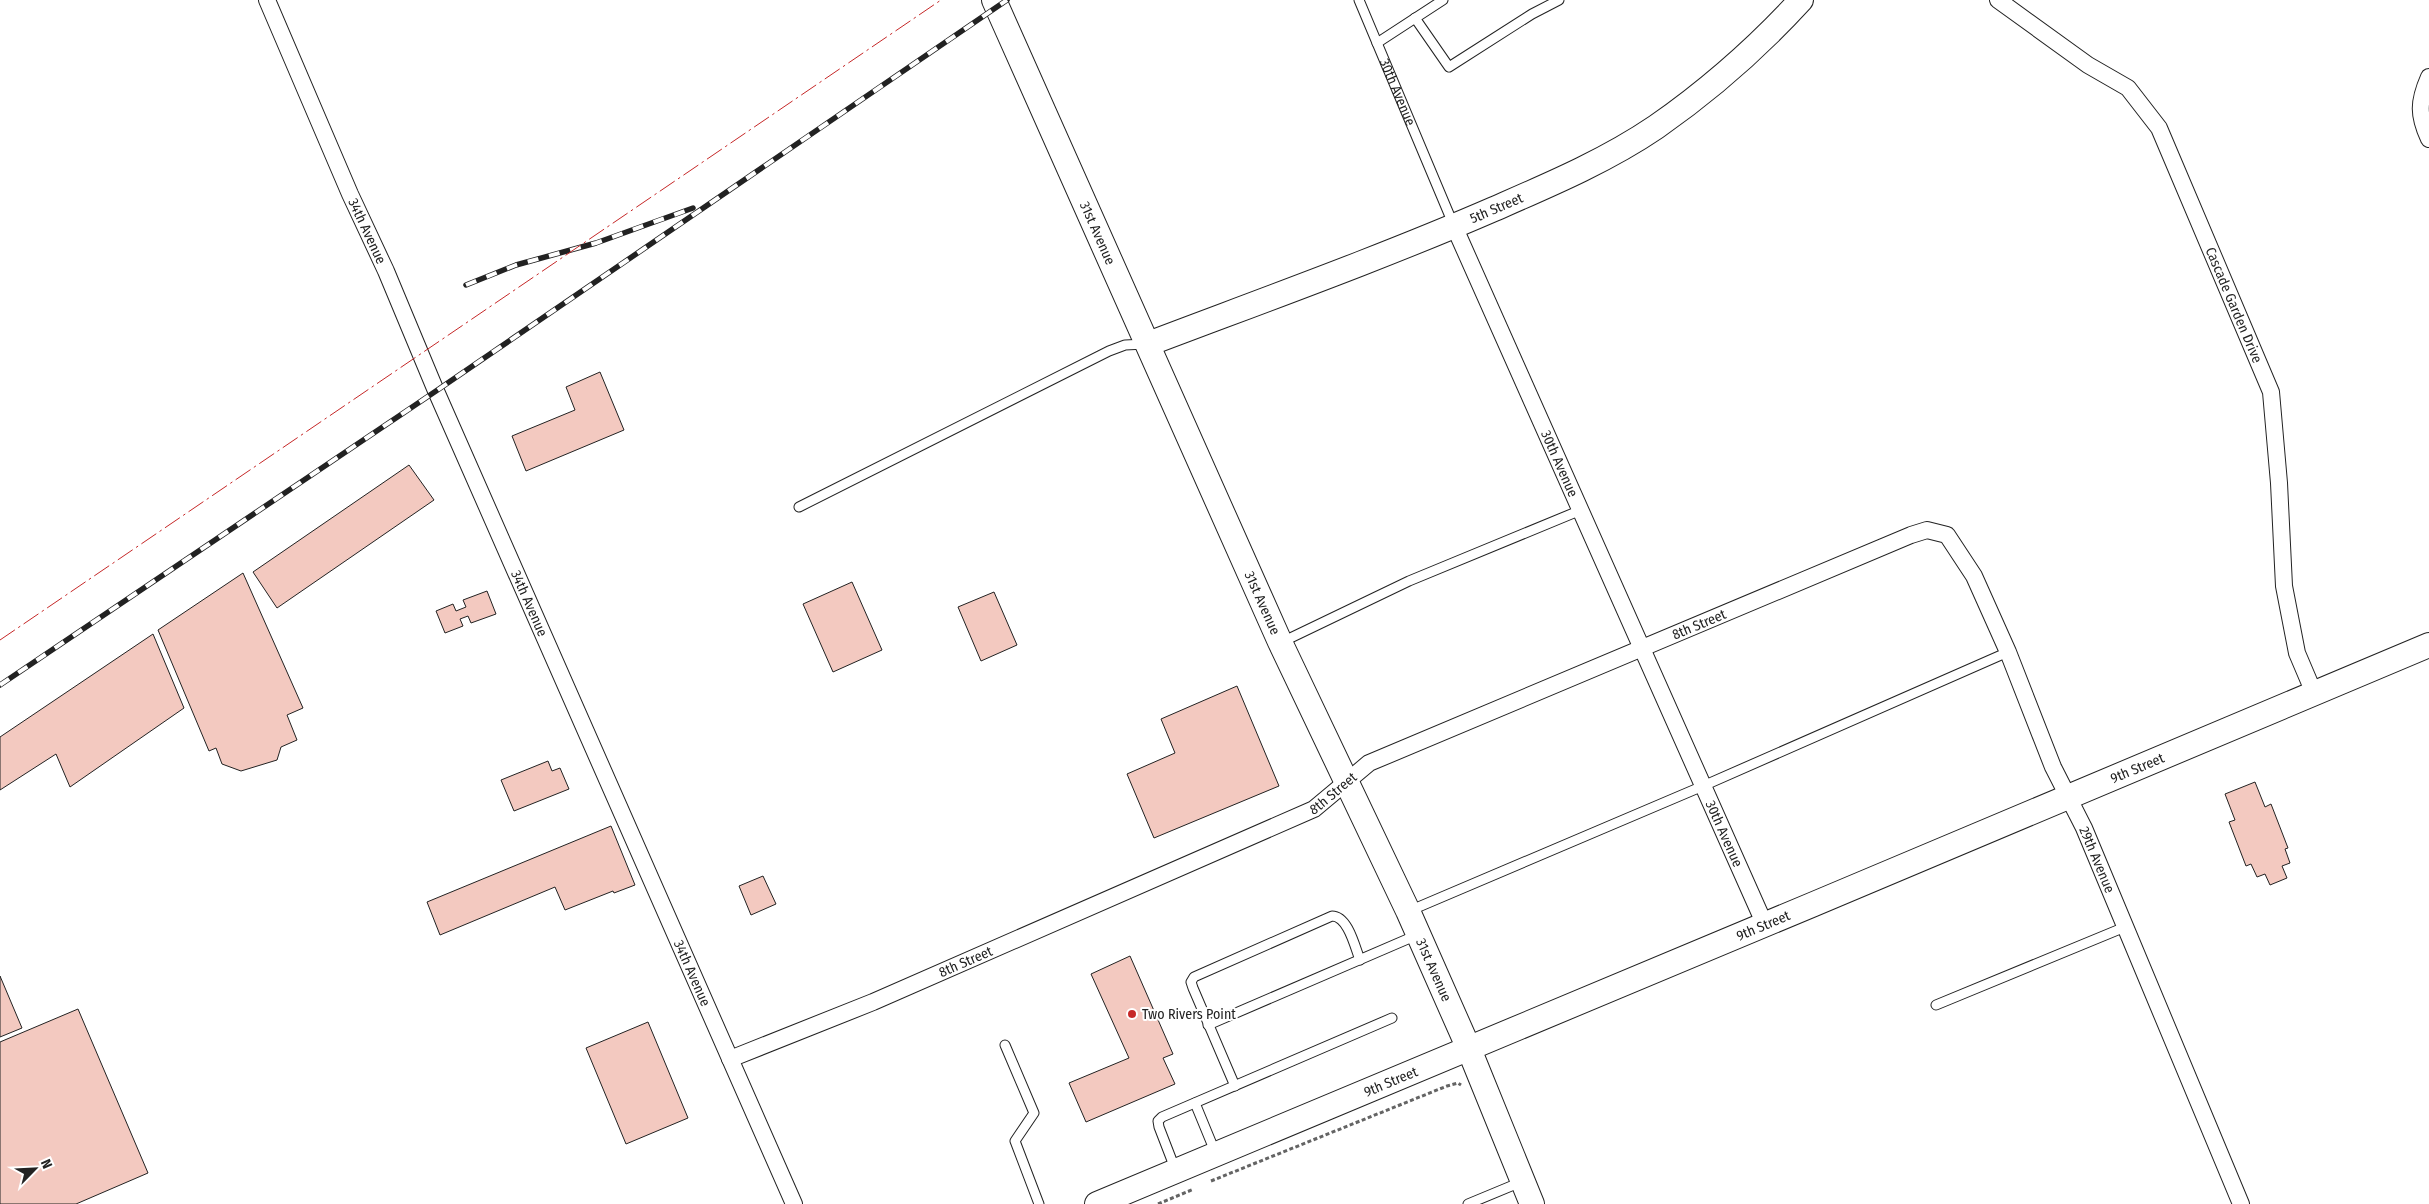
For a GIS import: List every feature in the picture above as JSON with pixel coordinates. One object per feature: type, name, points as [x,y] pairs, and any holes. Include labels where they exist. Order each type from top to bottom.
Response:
[{"type":"street","name":"34th Avenue","points":[[267,0],[350,194],[386,271],[436,391],[794,1204]]},
{"type":"street","name":"31st Avenue","points":[[994,0],[1280,642],[1408,911],[1532,1204]]},
{"type":"street","name":"5th Street","points":[[1148,344],[1454,226],[1562,179],[1655,128],[1740,61],[1801,0]]},
{"type":"street","name":"Cascade Garden Drive","points":[[1998,0],[2088,65],[2128,88],[2159,128],[2271,392],[2279,483],[2284,586],[2297,653],[2314,693]]},
{"type":"street","points":[[2429,77],[2422,93],[2420,118],[2429,139]]},
{"type":"street","name":"30th Avenue","points":[[1454,226],[1765,925]]},
{"type":"street","name":"8th Street","points":[[730,1059],[873,1002],[1314,809],[1369,763],[1911,535],[1927,530],[1936,530]]},
{"type":"street","name":"29th Avenue","points":[[1936,530],[1947,535],[1954,543],[1974,576],[2008,652],[2053,767],[2084,828],[2240,1204]]},
{"type":"street","name":"9th Street","points":[[1097,1204],[2429,645]]},
{"type":"lane","name":"30th Avenue","points":[[1359,0],[1454,226]]},
{"type":"lane","points":[[1377,43],[1443,0]]},
{"type":"lane","points":[[1415,18],[1449,67],[1532,14],[1559,0]]},
{"type":"lane","points":[[799,507],[1109,351],[1125,345],[1148,344]]},
{"type":"lane","points":[[1280,642],[1409,581],[1581,510]]},
{"type":"lane","points":[[1408,911],[1703,786],[2008,652]]},
{"type":"lane","points":[[1235,1086],[1193,988],[1191,982],[1194,977],[1332,916],[1337,916],[1343,920],[1360,960]]},
{"type":"lane","points":[[1936,1005],[2125,927]]},
{"type":"lane","points":[[1208,1025],[1417,935]]},
{"type":"lane","points":[[1176,1171],[1159,1127],[1158,1121],[1162,1117],[1392,1018]]},
{"type":"lane","points":[[1005,1044],[1034,1113],[1015,1141],[1039,1204]]},
{"type":"lane","points":[[1195,1103],[1216,1155]]},
{"type":"lane","points":[[1468,1204],[1522,1181]]},
{"type":"path","points":[[1204,1184],[1447,1086],[1458,1083],[1463,1086]]},
{"type":"path","points":[[1158,1204],[1195,1188]]},
{"type":"building","points":[[600,372],[624,430],[526,471],[512,436],[575,410],[566,387]]},
{"type":"building","points":[[409,465],[434,500],[277,608],[253,572]]},
{"type":"building","points":[[243,573],[303,708],[287,715],[297,740],[281,747],[277,760],[241,771],[222,764],[216,748],[209,751],[158,630]]},
{"type":"building","points":[[852,582],[882,650],[833,672],[803,604]]},
{"type":"building","points":[[487,591],[496,614],[471,623],[468,616],[460,619],[463,626],[445,633],[436,611],[453,604],[456,611],[466,607],[463,600]]},
{"type":"building","points":[[994,592],[1017,645],[981,661],[958,607]]},
{"type":"building","points":[[153,634],[184,708],[70,787],[56,754],[0,790],[0,737]]},
{"type":"building","points":[[1237,686],[1279,786],[1154,838],[1127,774],[1175,753],[1161,719]]},
{"type":"building","points":[[548,761],[552,771],[560,768],[569,789],[514,811],[501,780]]},
{"type":"building","points":[[2255,782],[2265,807],[2271,804],[2288,848],[2285,849],[2290,863],[2282,866],[2287,878],[2270,885],[2265,874],[2257,877],[2251,864],[2246,866],[2229,822],[2235,820],[2225,794]]},
{"type":"building","points":[[611,826],[635,885],[614,893],[613,891],[565,910],[555,887],[440,935],[427,902]]},
{"type":"building","points":[[763,876],[776,904],[751,915],[739,886]]},
{"type":"building","name":"Two Rivers Point","points":[[1130,956],[1173,1054],[1163,1058],[1175,1084],[1086,1122],[1069,1083],[1129,1058],[1091,974]]},
{"type":"building","points":[[0,976],[22,1028],[0,1037]]},
{"type":"building","points":[[78,1009],[148,1173],[76,1204],[0,1204],[0,1042]]},
{"type":"building","points":[[648,1022],[688,1118],[626,1144],[586,1048]]},
{"type":"railway","points":[[0,685],[436,391],[1007,0]]},
{"type":"railway","points":[[466,285],[516,265],[596,243],[693,208]]},
{"type":"power","points":[[0,640],[941,0]]},
{"type":"place","name":"Two Rivers Point","points":[[1132,1014]]}]
